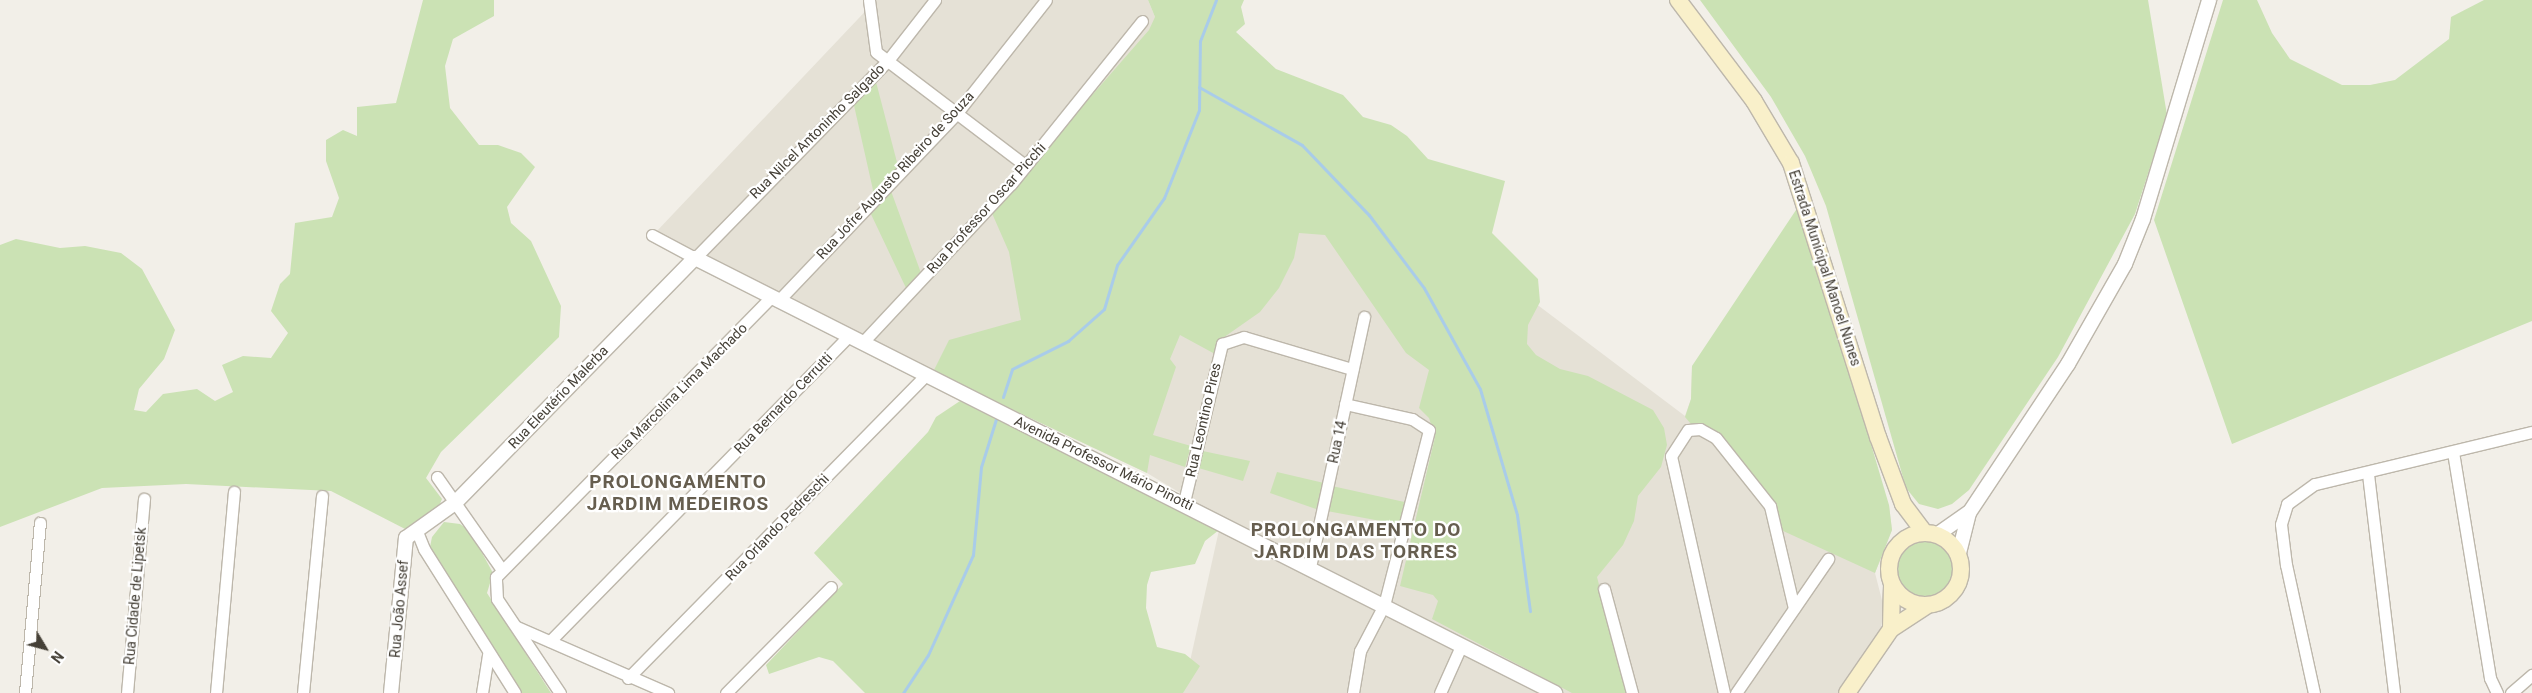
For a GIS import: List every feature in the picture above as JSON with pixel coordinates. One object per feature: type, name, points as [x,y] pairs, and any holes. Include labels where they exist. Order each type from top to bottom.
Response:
[{"type":"main road","name":"Estrada Municipal Manoel Nunes","points":[[1678,0],[1754,101],[1790,163],[1903,504],[1898,544]]},
{"type":"main road","name":"Estrada Municipal Manoel Nunes","points":[[1903,504],[1931,533]]},
{"type":"main road","points":[[1847,693],[1890,629],[1926,606],[1940,602],[1960,582],[1959,554],[1931,533],[1898,544],[1891,556],[1890,629]]},
{"type":"main road","points":[[1892,584],[1912,604],[1926,606]]},
{"type":"street","points":[[869,0],[876,52],[889,59],[956,114],[1025,165]]},
{"type":"street","name":"Rua Nilcel Antoninho Salgado","points":[[694,258],[889,59],[935,0]]},
{"type":"street","name":"Rua Jofre Augusto Ribeiro de Souza","points":[[775,299],[956,114],[1046,0]]},
{"type":"street","points":[[1959,554],[1969,513],[2068,364],[2125,264],[2143,219],[2209,0]]},
{"type":"street","name":"Rua Professor Oscar Picchi","points":[[862,343],[1025,165],[1142,22]]},
{"type":"street","name":"Avenida Professor Mário Pinotti","points":[[652,235],[925,376],[1184,502],[1550,692]]},
{"type":"street","name":"Rua Eleutério Malerba","points":[[418,534],[455,503],[694,258]]},
{"type":"street","name":"Rua Marcolina Lima Machado","points":[[502,570],[775,299]]},
{"type":"street","name":"Rua 14","points":[[1310,567],[1364,317]]},
{"type":"street","name":"Rua Bernardo Cerrutti","points":[[550,641],[848,336]]},
{"type":"street","name":"Rua Leontino Pires","points":[[1184,502],[1219,351],[1226,341],[1244,337],[1352,369]]},
{"type":"street","name":"Rua Orlando Pedreschi","points":[[628,678],[925,376]]},
{"type":"street","points":[[1346,404],[1424,424],[1429,437],[1384,605],[1360,651],[1353,693]]},
{"type":"street","points":[[1724,693],[1671,456],[1688,430],[1708,433],[1773,513],[1794,608]]},
{"type":"street","points":[[2314,693],[2280,524],[2287,504],[2298,492],[2532,432]]},
{"type":"street","points":[[2453,452],[2490,678],[2497,693]]},
{"type":"street","points":[[2368,474],[2394,693]]},
{"type":"street","points":[[437,478],[502,570],[494,584],[495,591],[516,627],[560,693]]},
{"type":"street","points":[[216,693],[234,492]]},
{"type":"street","points":[[303,693],[322,496]]},
{"type":"street","name":"Rua Cidade de Lipetsk","points":[[127,693],[144,499]]},
{"type":"street","points":[[1931,533],[1969,513]]},
{"type":"street","points":[[25,693],[40,523]]},
{"type":"street","points":[[418,534],[488,654],[515,693]]},
{"type":"street","name":"Rua João Assef","points":[[391,693],[405,541],[418,534]]},
{"type":"street","points":[[1736,693],[1828,559]]},
{"type":"street","points":[[726,693],[831,587]]},
{"type":"street","points":[[1604,589],[1632,693]]},
{"type":"street","points":[[516,627],[628,678],[668,693]]},
{"type":"street","points":[[1440,693],[1461,646]]},
{"type":"street","points":[[482,693],[488,654]]},
{"type":"street","points":[[2511,693],[2532,675]]},
{"type":"shaded area","name":"PROLONGAMENTO DO JARDIM DAS TORRES","points":[[876,0],[1148,0],[1155,17],[1685,416],[1691,399],[1692,366],[1889,505],[1892,530],[1875,573],[1884,608],[1881,629],[1843,693],[1183,693],[1219,530],[1197,503],[1147,473],[933,372],[656,232]]},
{"type":"green space","points":[[423,0],[494,0],[494,16],[453,39],[445,66],[450,108],[479,145],[498,145],[521,153],[535,167],[507,207],[511,223],[531,241],[561,306],[559,337],[441,452],[426,478],[442,499],[437,511],[409,531],[331,491],[186,484],[102,488],[0,527],[0,245],[16,239],[60,248],[85,246],[121,253],[142,269],[175,330],[164,359],[139,389],[134,410],[146,412],[163,394],[197,389],[215,401],[233,392],[222,365],[243,356],[271,358],[288,333],[271,311],[280,284],[290,274],[295,223],[332,217],[339,198],[326,161],[326,140],[343,130],[357,136],[357,107],[396,103]]},
{"type":"green space","points":[[1148,0],[1244,0],[1241,7],[1245,24],[1236,32],[1276,69],[1343,95],[1363,117],[1391,125],[1407,136],[1428,159],[1505,181],[1492,233],[1538,279],[1540,302],[1528,325],[1527,344],[1536,355],[1560,369],[1588,376],[1653,410],[1664,428],[1667,445],[1661,467],[1638,496],[1634,521],[1623,545],[1597,577],[1627,693],[1572,693],[1432,619],[1438,601],[1433,595],[1400,586],[1435,437],[1429,418],[1419,408],[1429,370],[1406,353],[1325,235],[1299,233],[1294,258],[1279,288],[1260,312],[1220,340],[1215,354],[1180,335],[1170,359],[1176,367],[1153,435],[1191,446],[1185,467],[1150,455],[1147,473],[933,372],[949,340],[1021,320],[1009,252],[991,211],[1149,30],[1155,17]]},
{"type":"green space","points":[[1700,0],[2148,0],[2167,115],[2135,214],[2058,357],[1969,490],[1952,504],[1938,509],[1919,504],[1906,488],[1826,206],[1805,156],[1771,97]]},
{"type":"green space","points":[[2223,0],[2257,0],[2272,33],[2290,59],[2342,85],[2370,85],[2395,80],[2449,39],[2451,17],[2484,0],[2532,0],[2532,321],[2232,444],[2154,220]]},
{"type":"green space","points":[[875,78],[899,170],[891,191],[921,273],[906,288],[869,210],[873,190],[853,101]]},
{"type":"green space","points":[[1800,204],[1889,505],[1892,530],[1875,573],[1781,530],[1774,503],[1711,428],[1691,424],[1685,417],[1691,399],[1692,366]]},
{"type":"green space","points":[[960,401],[1219,530],[1205,541],[1195,564],[1151,572],[1147,585],[1146,608],[1157,647],[1185,654],[1200,666],[1183,693],[865,693],[833,661],[819,657],[769,674],[766,665],[843,584],[814,553],[928,432],[936,417]]},
{"type":"green space","points":[[1198,450],[1250,461],[1243,481],[1195,467]]},
{"type":"green space","points":[[1277,472],[1324,483],[1316,509],[1270,493]]},
{"type":"green space","points":[[1332,486],[1409,503],[1402,525],[1327,511]]},
{"type":"green space","points":[[444,522],[460,524],[470,531],[493,573],[487,593],[551,693],[521,693],[430,547],[432,537]]},
{"type":"green space","points":[[1919,541],[1931,541],[1941,545],[1949,553],[1953,569],[1949,585],[1941,593],[1931,597],[1919,597],[1909,593],[1901,585],[1897,575],[1897,563],[1901,553],[1909,545]]},
{"type":"waterway","points":[[1003,397],[1012,369],[1068,341],[1104,309],[1117,265],[1164,198],[1199,110],[1200,41],[1216,0]]},
{"type":"waterway","points":[[1199,87],[1302,145],[1369,215],[1424,288],[1480,389],[1517,515],[1530,611]]},
{"type":"waterway","points":[[903,693],[928,655],[973,555],[981,467],[996,419]]},
{"type":"district","name":"PROLONGAMENTO JARDIM MEDEIROS","points":[[678,493]]},
{"type":"district","name":"PROLONGAMENTO DO JARDIM DAS TORRES","points":[[1356,541]]}]
